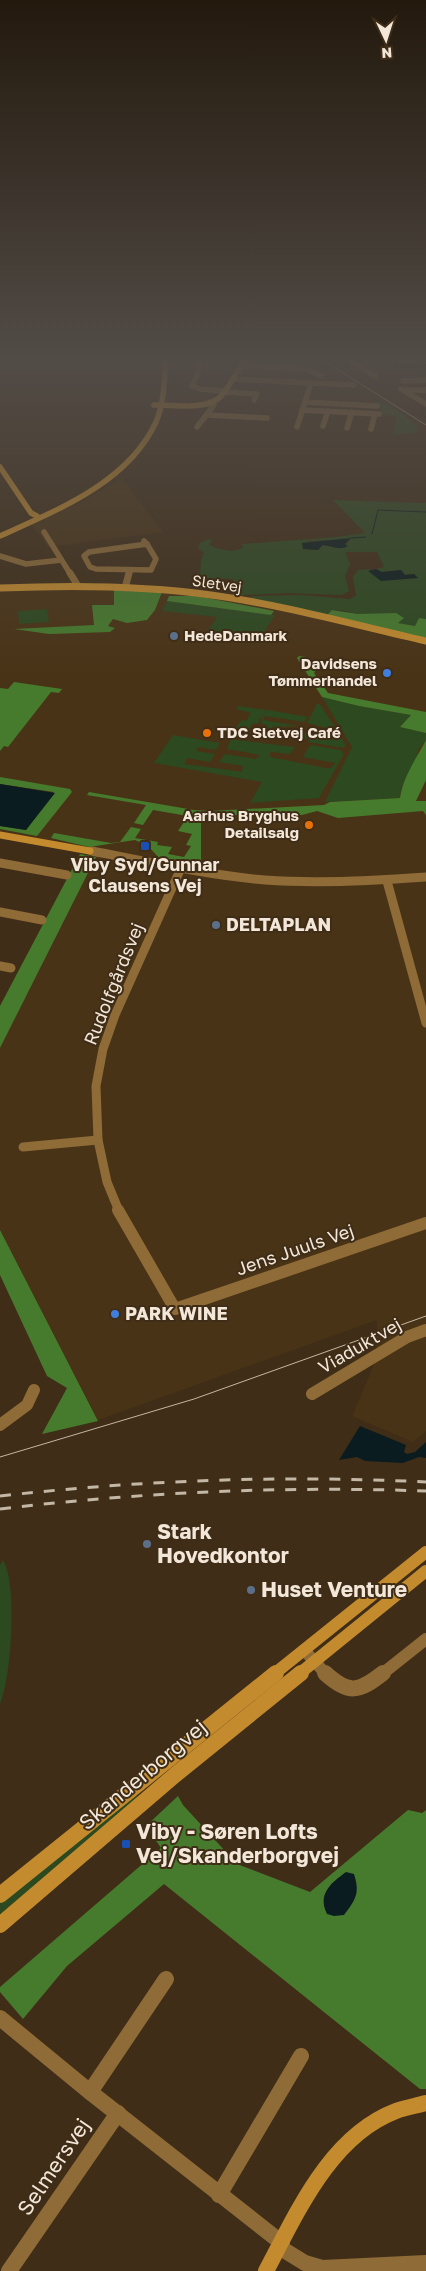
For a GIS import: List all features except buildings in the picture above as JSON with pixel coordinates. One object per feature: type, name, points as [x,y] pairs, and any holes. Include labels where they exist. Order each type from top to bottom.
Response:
[{"type":"main road","points":[[0,535],[84,494],[123,465]]},
{"type":"main road","points":[[0,468],[27,509],[37,518]]},
{"type":"main road","name":"Sletvej","points":[[0,588],[78,586],[183,592],[240,600],[426,641]]},
{"type":"main road","points":[[0,835],[90,851]]},
{"type":"main road","name":"Skanderborgvej","points":[[0,1895],[426,1552]]},
{"type":"main road","name":"Skanderborgvej","points":[[0,1925],[174,1775],[426,1571]]},
{"type":"main road","points":[[266,2271],[313,2186],[349,2142],[384,2118],[426,2103]]},
{"type":"street","points":[[37,518],[37,522],[78,586]]},
{"type":"street","points":[[146,542],[156,557],[153,569],[148,571],[130,570],[92,568],[84,556],[88,552],[146,542]]},
{"type":"street","points":[[0,556],[26,564],[61,560]]},
{"type":"street","points":[[125,588],[130,570]]},
{"type":"street","points":[[90,851],[242,878],[289,882],[344,883],[426,877]]},
{"type":"street","points":[[0,863],[67,875]]},
{"type":"street","name":"Rudolfgårdsvej","points":[[175,1310],[122,1219],[107,1182],[98,1140],[96,1086],[103,1049],[115,1015],[181,868]]},
{"type":"street","points":[[387,880],[426,1023]]},
{"type":"street","points":[[0,912],[42,920]]},
{"type":"street","points":[[0,966],[11,968]]},
{"type":"street","points":[[22,1147],[98,1140]]},
{"type":"street","name":"Jens Juuls Vej","points":[[175,1310],[426,1223]]},
{"type":"street","name":"Viaduktvej","points":[[312,1394],[407,1337],[426,1330]]},
{"type":"street","points":[[0,1425],[27,1405],[34,1390]]},
{"type":"street","points":[[304,1650],[339,1685],[349,1690],[357,1691],[368,1686],[426,1639]]},
{"type":"street","points":[[90,2092],[166,1979]]},
{"type":"street","points":[[0,2018],[301,2262],[311,2267],[322,2268],[426,2263]]},
{"type":"street","points":[[219,2195],[301,2056]]},
{"type":"street","name":"Selmersvej","points":[[9,2271],[118,2113]]},
{"type":"shaded area","points":[[122,479],[163,532],[48,547],[32,525],[77,504]]},
{"type":"shaded area","points":[[351,538],[345,544],[348,546],[342,548],[323,545],[318,550],[303,549],[302,543]]},
{"type":"shaded area","points":[[376,569],[382,572],[401,570],[405,575],[414,574],[418,578],[381,581],[368,571]]},
{"type":"shaded area","points":[[0,589],[125,589],[198,595],[262,606],[426,643],[426,1431],[413,1442],[352,1416],[376,1360],[377,1320],[98,1420],[0,1230],[0,1048],[96,857],[80,854],[84,851],[0,835]]},
{"type":"shaded area","points":[[0,784],[55,793],[26,830],[0,826]]},
{"type":"shaded area","points":[[360,1426],[406,1445],[404,1452],[407,1454],[415,1452],[426,1442],[426,1458],[419,1457],[403,1463],[365,1461],[357,1457],[339,1460]]},
{"type":"shaded area","points":[[346,1872],[354,1874],[357,1886],[356,1896],[344,1915],[334,1916],[327,1914],[324,1901],[327,1890],[335,1880]]},
{"type":"green space","points":[[333,500],[426,503],[426,619],[419,618],[415,626],[397,623],[374,615],[332,610],[326,616],[247,599],[252,596],[303,595],[349,599],[356,596],[353,577],[358,570],[371,569],[369,570],[384,580],[418,578],[414,574],[405,575],[401,570],[381,572],[376,569],[384,567],[377,552],[345,552],[350,565],[345,576],[349,591],[342,595],[288,593],[243,595],[240,597],[235,596],[233,579],[200,577],[201,560],[204,552],[198,549],[200,543],[209,539],[212,540],[209,545],[232,551],[240,549],[244,546],[240,545],[243,544],[365,533]],"holes":[[[350,540],[345,545],[347,546],[337,548],[323,545],[318,550],[303,549],[308,541]]]},
{"type":"green space","points":[[114,589],[162,592],[155,610],[147,620],[127,623],[113,619],[108,626],[115,628],[110,632],[49,634],[14,629],[94,625],[92,605],[114,605]]},
{"type":"green space","points":[[169,596],[197,596],[274,611],[271,615],[167,601]]},
{"type":"green space","points":[[167,601],[275,615],[257,643],[206,634],[217,617],[162,611]]},
{"type":"green space","points":[[47,609],[49,622],[19,624],[18,611]]},
{"type":"green space","points":[[332,610],[358,614],[396,613],[404,618],[398,623],[415,626],[419,618],[426,619],[426,639],[326,616]]},
{"type":"green space","points":[[299,656],[306,657],[310,663],[320,665],[314,673],[328,693],[426,712],[426,733],[400,727],[411,715],[322,697],[297,658]]},
{"type":"green space","points":[[14,682],[62,689],[59,693],[51,692],[8,747],[4,746],[0,751],[0,688],[8,689]]},
{"type":"green space","points":[[322,697],[411,715],[400,727],[426,733],[426,740],[418,750],[415,763],[401,789],[400,798],[325,802],[352,747]]},
{"type":"green space","points":[[317,704],[320,704],[346,745],[344,748],[308,742],[309,739],[302,738],[307,729],[328,731],[327,728],[307,723]]},
{"type":"green space","points":[[238,706],[267,711],[259,719],[259,723],[252,724],[247,732],[234,730],[242,720],[246,721],[251,713],[236,709]]},
{"type":"green space","points":[[268,710],[308,717],[304,722],[265,716],[263,720],[299,726],[274,727],[273,725],[272,728],[268,728],[267,725],[262,724],[261,718]]},
{"type":"green space","points":[[173,735],[220,743],[216,750],[198,747],[196,751],[215,754],[210,762],[187,758],[184,764],[242,772],[243,766],[219,762],[225,754],[256,759],[260,755],[227,749],[231,739],[295,747],[290,754],[270,752],[270,757],[326,768],[331,768],[335,763],[303,757],[310,745],[341,750],[344,754],[319,798],[250,803],[262,782],[154,763]]},
{"type":"green space","points":[[426,740],[426,780],[416,801],[426,801],[426,815],[423,811],[338,818],[317,811],[302,815],[229,815],[201,822],[201,866],[161,860],[149,847],[135,840],[89,847],[51,838],[54,833],[111,843],[120,842],[131,827],[141,829],[135,838],[158,842],[157,845],[172,847],[168,854],[184,857],[191,846],[186,845],[192,834],[178,831],[188,816],[153,810],[143,825],[134,823],[146,805],[87,795],[89,792],[194,810],[211,811],[324,805],[330,802],[400,798],[407,775]]},
{"type":"green space","points":[[0,777],[70,789],[72,792],[37,836],[0,829],[0,826],[26,830],[54,792],[0,784]]},
{"type":"green space","points":[[80,854],[96,857],[0,1048],[0,1006]]},
{"type":"green space","points":[[0,1230],[98,1421],[42,1434],[67,1388],[47,1376],[0,1275]]},
{"type":"green space","points":[[3,1560],[8,1572],[12,1609],[10,1653],[0,1704],[0,1565]]},
{"type":"green space","points":[[135,1794],[138,1798],[0,1916],[0,1903]]},
{"type":"green space","points":[[178,1796],[183,1805],[237,1864],[310,1892],[408,1810],[422,1813],[426,1810],[426,2089],[420,2089],[164,1884],[67,1966],[23,2019],[0,1992],[0,1987],[161,1848],[146,1826]]},
{"type":"waterway","points":[[372,534],[378,510],[426,512]]},
{"type":"waterway","points":[[351,538],[366,537]]},
{"type":"tram line","points":[[0,1457],[194,1399],[426,1316]]},
{"type":"railway","points":[[0,1496],[106,1486],[213,1480],[319,1479],[426,1482]]},
{"type":"railway","points":[[0,1509],[106,1498],[213,1492],[319,1489],[426,1491]]},
{"type":"place","name":"HedeDanmark","points":[[174,636]]},
{"type":"place","name":"Davidsens Tømmerhandel","points":[[387,673]]},
{"type":"place","name":"TDC Sletvej Café","points":[[207,733]]},
{"type":"place","name":"Aarhus Bryghus Detailsalg","points":[[309,825]]},
{"type":"place","name":"Viby Syd/Gunnar Clausens Vej","points":[[145,846]]},
{"type":"place","name":"DELTAPLAN","points":[[216,925]]},
{"type":"place","name":"PARK WINE","points":[[115,1314]]},
{"type":"place","name":"Stark Hovedkontor","points":[[147,1544]]},
{"type":"place","name":"Huset Venture","points":[[251,1590]]},
{"type":"place","name":"Viby - Søren Lofts Vej/Skanderborgvej","points":[[126,1844]]}]
